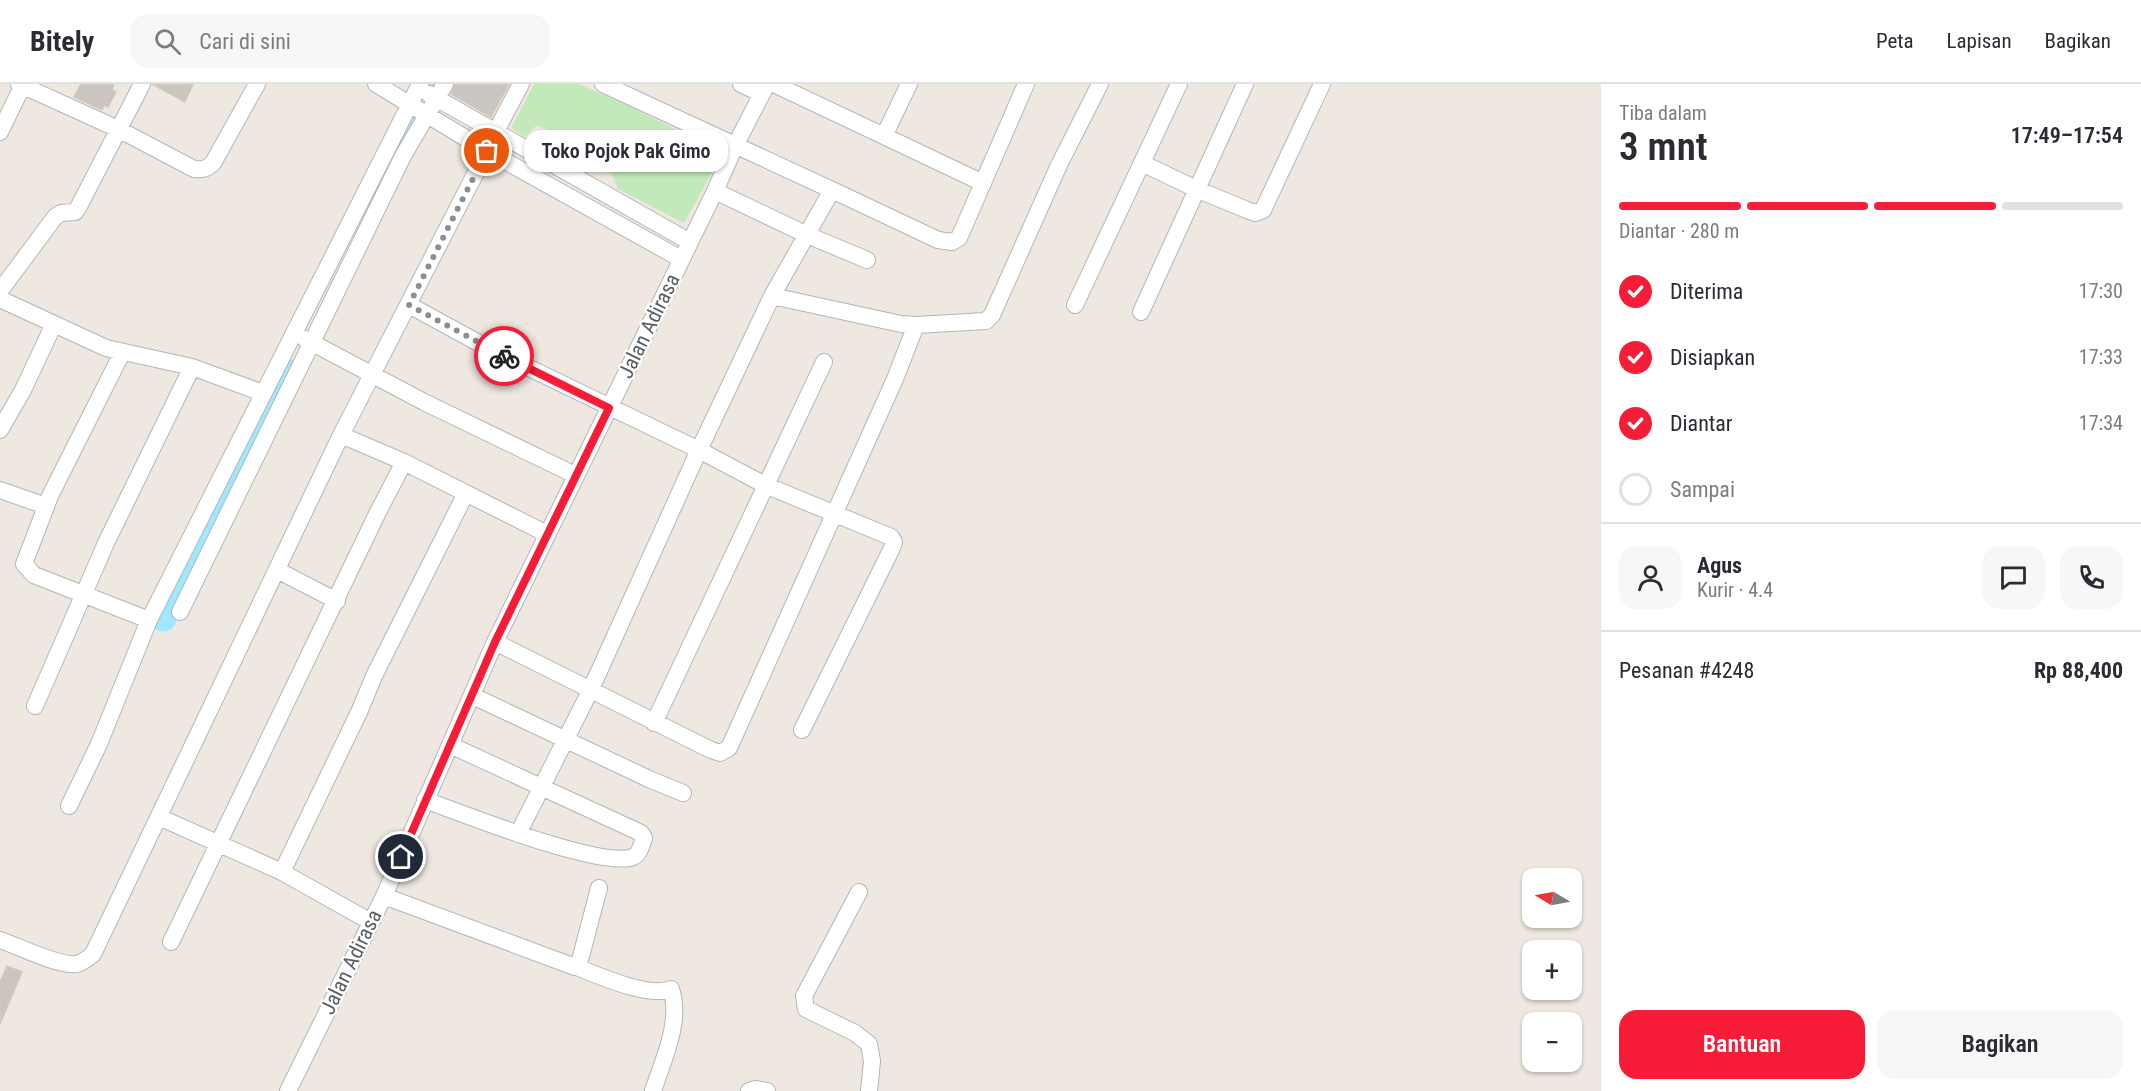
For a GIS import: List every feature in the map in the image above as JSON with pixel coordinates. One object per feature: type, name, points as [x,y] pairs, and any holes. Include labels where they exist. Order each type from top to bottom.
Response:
[{"type":"street","points":[[0,291],[55,217],[61,213],[75,212],[78,208],[142,84]]},
{"type":"street","points":[[0,132],[21,85],[118,129],[194,169],[208,168],[257,84]]},
{"type":"street","points":[[376,84],[487,151],[681,259]]},
{"type":"street","points":[[495,133],[521,84]]},
{"type":"street","points":[[603,84],[938,240],[952,242],[959,238],[1026,84]]},
{"type":"street","points":[[741,84],[768,87],[884,136],[983,183]]},
{"type":"street","points":[[884,136],[909,84]]},
{"type":"street","points":[[772,296],[816,308],[916,325],[986,321],[989,319],[1059,165],[1100,84]]},
{"type":"street","points":[[1076,305],[1179,84]]},
{"type":"street","points":[[1141,312],[1245,84]]},
{"type":"street","points":[[1142,163],[1247,210],[1255,213],[1263,210],[1322,84]]},
{"type":"street","points":[[69,806],[99,744],[149,620],[263,393],[296,335],[417,85],[441,91],[495,133],[690,242]]},
{"type":"street","name":"Jalan Adirasa","points":[[288,1091],[384,896],[495,642],[735,146],[768,87]]},
{"type":"street","points":[[180,612],[313,343],[341,281],[426,114],[441,91]]},
{"type":"street","points":[[0,940],[62,962],[75,964],[85,961],[93,954],[341,435],[487,151]]},
{"type":"street","points":[[518,834],[591,690],[699,450],[772,296],[805,234],[832,190]]},
{"type":"street","points":[[715,191],[805,234],[867,260]]},
{"type":"street","points":[[0,299],[122,353],[192,367],[263,393]]},
{"type":"street","points":[[409,305],[486,347],[699,450],[765,485],[886,534],[894,542],[802,730]]},
{"type":"street","points":[[0,430],[23,390],[54,324]]},
{"type":"street","points":[[495,642],[654,723],[715,752],[724,752],[729,748],[895,379],[916,325]]},
{"type":"street","points":[[296,335],[424,402],[575,475]]},
{"type":"street","points":[[122,353],[46,506],[24,564],[34,575],[85,593],[149,620]]},
{"type":"street","points":[[654,723],[824,362]]},
{"type":"street","points":[[36,706],[106,543],[192,367]]},
{"type":"street","points":[[341,435],[405,462],[547,534]]},
{"type":"street","points":[[171,942],[377,514],[405,462]]},
{"type":"street","points":[[0,490],[46,506]]},
{"type":"street","points":[[282,872],[374,676],[466,493]]},
{"type":"street","points":[[278,570],[337,601]]},
{"type":"street","points":[[473,696],[683,793]]},
{"type":"street","points":[[425,800],[518,834],[568,849],[607,856],[631,857],[639,852],[644,837],[641,833],[450,745]]},
{"type":"street","points":[[159,817],[282,872],[371,922]]},
{"type":"street","points":[[577,967],[598,888]]},
{"type":"street","points":[[860,892],[809,985],[804,996],[804,1003],[806,1009],[855,1034],[869,1044],[872,1061],[870,1091]]},
{"type":"street","points":[[384,896],[595,975],[659,992],[671,989],[675,1009],[668,1044],[652,1091]]},
{"type":"street","points":[[749,1091],[755,1089],[767,1091]]},
{"type":"green space","points":[[534,84],[579,84],[723,153],[684,223],[618,189],[605,158],[537,125],[525,137],[511,128]]},
{"type":"building","points":[[81,84],[114,84],[112,90],[116,92],[108,107],[104,105],[102,110],[74,97]]},
{"type":"building","points":[[152,84],[193,84],[185,102]]},
{"type":"building","points":[[455,84],[509,84],[491,117],[451,94]]},
{"type":"building","points":[[7,966],[22,972],[0,1024],[0,982]]},
{"type":"waterway","points":[[392,164],[415,117]]},
{"type":"waterway","points":[[163,618],[288,373]]},
{"type":"way so far","points":[[487,151],[409,305],[504,356]]},
{"type":"place","name":"Toko Pojok Pak Gimo","points":[[487,151]]},
{"type":"route","points":[[401,857],[495,642],[609,408],[504,356]]}]
